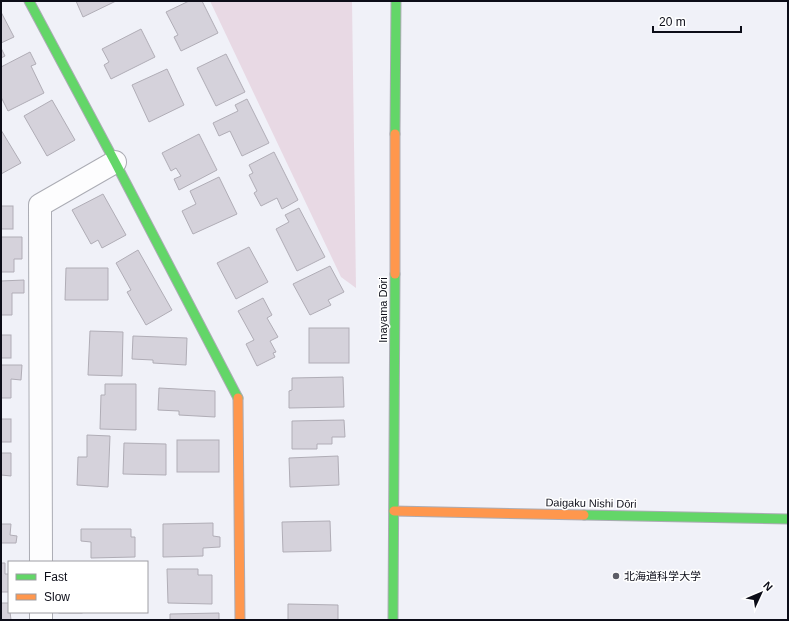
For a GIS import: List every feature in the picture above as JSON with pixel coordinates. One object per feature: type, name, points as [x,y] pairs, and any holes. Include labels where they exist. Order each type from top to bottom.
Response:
[{"type":"street","points":[[29,1],[238,398],[240,620]]},
{"type":"street","name":"Inayama Dōri","points":[[393,620],[396,1]]},
{"type":"street","points":[[41,561],[40,205],[115,162]]},
{"type":"street","name":"Daigaku Nishi Dōri","points":[[394,511],[788,519]]},
{"type":"shaded area","points":[[210,1],[352,1],[356,288],[341,277]]},
{"type":"building","points":[[76,1],[116,1],[83,17]]},
{"type":"building","points":[[189,1],[202,1],[218,33],[181,51],[174,37],[178,35],[166,12]]},
{"type":"building","points":[[1,12],[14,37],[1,43]]},
{"type":"building","points":[[141,29],[155,57],[111,79],[104,65],[109,62],[102,49]]},
{"type":"building","points":[[1,48],[5,56],[1,58]]},
{"type":"building","points":[[30,52],[36,64],[31,66],[44,93],[8,111],[1,97],[1,67]]},
{"type":"building","points":[[226,54],[245,92],[216,106],[197,68]]},
{"type":"building","points":[[167,69],[184,105],[149,122],[132,85]]},
{"type":"building","points":[[247,99],[269,143],[242,156],[230,131],[219,136],[213,123],[238,111],[235,105]]},
{"type":"building","points":[[52,100],[75,140],[47,156],[24,116]]},
{"type":"building","points":[[1,130],[21,163],[1,174]]},
{"type":"building","points":[[199,134],[217,170],[179,190],[174,179],[181,176],[176,168],[171,171],[162,153]]},
{"type":"building","points":[[274,152],[298,200],[282,209],[277,198],[261,206],[254,193],[257,191],[249,175],[253,173],[249,165]]},
{"type":"building","points":[[219,177],[237,214],[193,234],[182,211],[196,204],[190,191]]},
{"type":"building","points":[[103,194],[126,235],[102,248],[98,240],[91,244],[72,210]]},
{"type":"building","points":[[1,206],[13,206],[13,229],[1,229]]},
{"type":"building","points":[[299,208],[325,257],[297,271],[276,229],[289,222],[285,215]]},
{"type":"building","points":[[1,237],[22,237],[22,259],[14,259],[14,272],[1,272]]},
{"type":"building","points":[[249,247],[268,282],[236,299],[217,263]]},
{"type":"building","points":[[138,250],[172,310],[146,325],[127,292],[131,290],[116,263]]},
{"type":"building","points":[[330,266],[344,292],[328,300],[331,305],[310,315],[293,284]]},
{"type":"building","points":[[66,268],[108,268],[108,300],[65,300]]},
{"type":"building","points":[[24,280],[24,293],[12,293],[12,315],[1,315],[1,281]]},
{"type":"building","points":[[263,298],[272,315],[267,318],[278,337],[270,341],[276,352],[273,353],[275,357],[257,366],[246,344],[254,340],[238,311]]},
{"type":"building","points":[[309,328],[349,328],[349,363],[309,363]]},
{"type":"building","points":[[90,331],[123,332],[122,376],[88,375]]},
{"type":"building","points":[[1,335],[11,335],[11,358],[1,358]]},
{"type":"building","points":[[133,336],[187,338],[186,365],[153,363],[153,360],[132,359]]},
{"type":"building","points":[[1,365],[22,365],[21,380],[11,379],[11,398],[1,398]]},
{"type":"building","points":[[343,377],[344,407],[289,408],[289,391],[292,390],[292,378]]},
{"type":"building","points":[[105,384],[136,384],[136,430],[100,429],[101,395],[105,395]]},
{"type":"building","points":[[159,388],[215,391],[215,417],[179,415],[179,411],[158,410]]},
{"type":"building","points":[[1,419],[11,419],[11,442],[1,442]]},
{"type":"building","points":[[344,420],[345,437],[332,437],[332,444],[317,444],[317,449],[292,449],[292,421]]},
{"type":"building","points":[[87,435],[110,436],[108,487],[77,485],[78,457],[87,457]]},
{"type":"building","points":[[177,440],[219,440],[219,472],[177,472]]},
{"type":"building","points":[[124,443],[166,444],[166,475],[123,474]]},
{"type":"building","points":[[1,453],[11,453],[11,476],[1,475]]},
{"type":"building","points":[[338,456],[339,485],[290,487],[289,458]]},
{"type":"building","points":[[330,521],[331,551],[283,552],[282,522]]},
{"type":"building","points":[[213,523],[213,536],[220,537],[220,547],[203,548],[203,556],[163,557],[163,524]]},
{"type":"building","points":[[1,524],[11,524],[10,535],[17,536],[16,543],[1,543]]},
{"type":"building","points":[[81,529],[131,529],[131,537],[135,537],[135,557],[91,558],[91,542],[81,541]]},
{"type":"building","points":[[1,563],[5,563],[5,574],[8,574],[8,592],[1,592]]},
{"type":"building","points":[[167,569],[198,569],[198,575],[212,575],[212,604],[168,603]]},
{"type":"building","points":[[1,603],[8,603],[8,613],[10,613],[11,620],[1,620]]},
{"type":"building","points":[[288,604],[338,605],[338,620],[288,620]]},
{"type":"building","points":[[219,613],[219,620],[170,620],[170,614]]},
{"type":"traffic: fast","points":[[29,1],[238,398]]},
{"type":"traffic: fast","points":[[395,134],[396,1]]},
{"type":"traffic: fast","points":[[393,620],[395,274]]},
{"type":"traffic: fast","points":[[584,515],[788,519]]},
{"type":"traffic: slow","points":[[395,134],[395,274]]},
{"type":"traffic: slow","points":[[238,398],[240,620]]},
{"type":"traffic: slow","points":[[394,511],[584,515]]},
{"type":"place","name":"北海道科学大学","points":[[616,576]]}]
